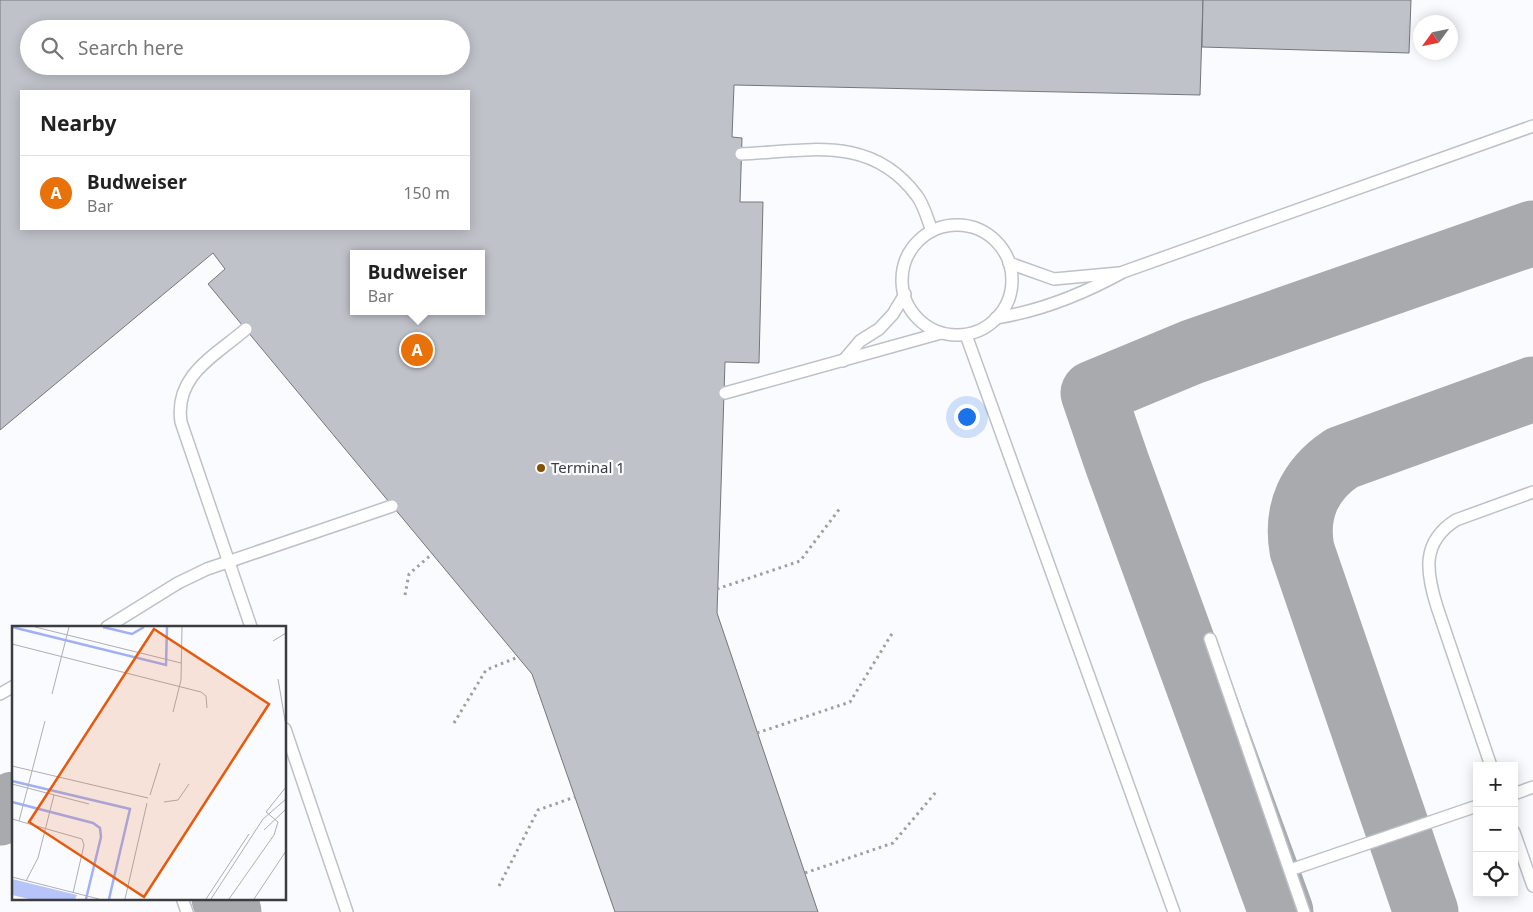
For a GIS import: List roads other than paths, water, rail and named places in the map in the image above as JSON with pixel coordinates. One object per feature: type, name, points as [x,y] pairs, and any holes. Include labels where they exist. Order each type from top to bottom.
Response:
[{"type":"lane","points":[[996,318],[1049,306],[1090,290],[1123,272],[1533,126]]},
{"type":"lane","points":[[741,154],[844,150],[870,157],[891,170],[918,197],[932,232]]},
{"type":"lane","points":[[724,393],[941,333],[966,334],[988,326],[1008,301],[1012,285],[1006,254],[996,241],[983,231],[967,226],[951,225],[932,232],[922,238],[911,250],[904,266],[905,294],[914,313],[925,325],[941,333]]},
{"type":"lane","points":[[1009,264],[1054,279],[1123,272]]},
{"type":"lane","points":[[843,361],[860,341],[879,329],[905,294]]},
{"type":"lane","points":[[246,329],[194,373],[182,393],[179,406],[181,422],[250,626]]},
{"type":"lane","points":[[966,334],[1174,912]]},
{"type":"lane","points":[[1491,762],[1434,599],[1427,568],[1430,552],[1446,526],[1456,520],[1533,492]]},
{"type":"lane","points":[[109,626],[178,583],[228,561],[392,506]]},
{"type":"lane","points":[[1210,639],[1304,912]]},
{"type":"lane","points":[[0,694],[12,687]]},
{"type":"lane","points":[[286,732],[347,912]]},
{"type":"lane","points":[[1518,793],[1533,787]]},
{"type":"lane","points":[[1290,870],[1474,807]]},
{"type":"lane","points":[[1518,843],[1533,886]]},
{"type":"lane","points":[[183,900],[187,912]]},
{"type":"place","name":"Budweiser","points":[[417,350]]},
{"type":"place","name":"Terminal 1","points":[[541,468]]}]
